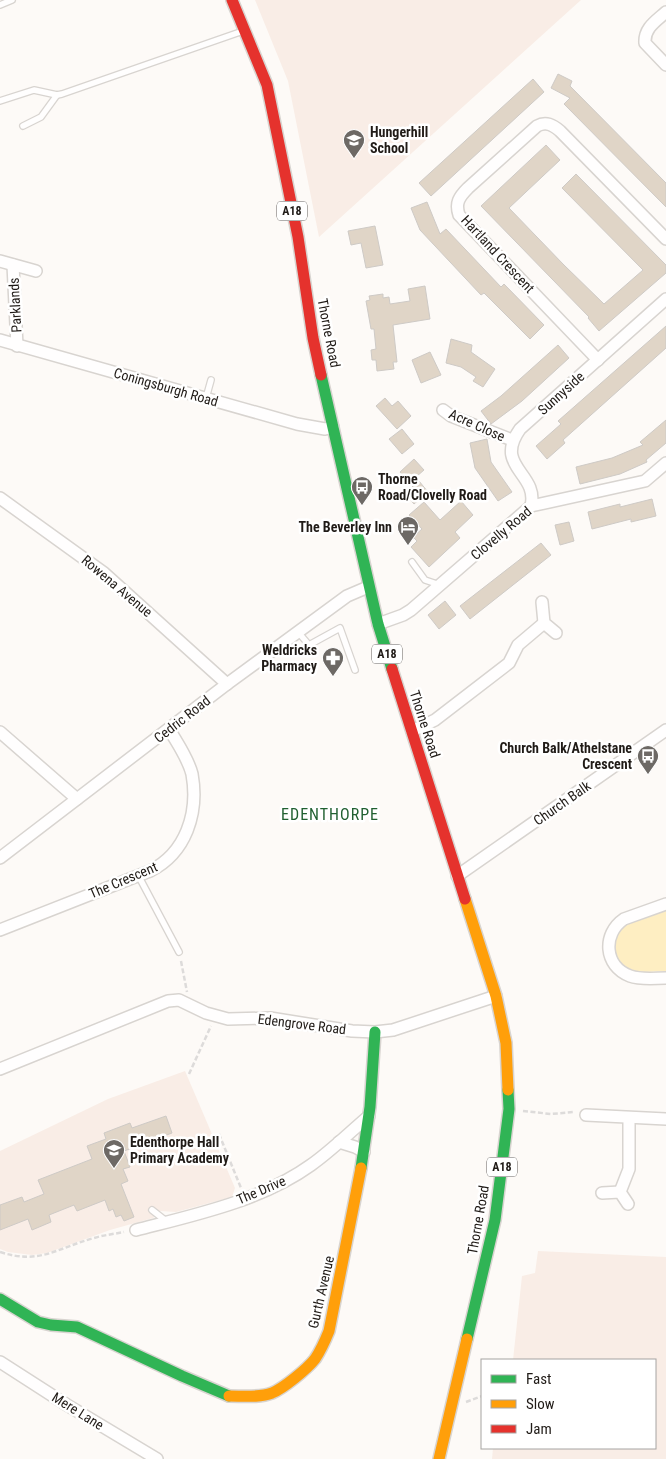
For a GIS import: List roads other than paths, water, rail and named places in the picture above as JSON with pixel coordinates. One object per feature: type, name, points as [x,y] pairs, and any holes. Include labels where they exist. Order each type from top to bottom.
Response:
[{"type":"main road","name":"Thorne Road","points":[[232,0],[267,85],[298,237],[313,338],[368,587],[378,624],[496,996],[506,1043],[509,1109],[495,1220],[439,1459]]},
{"type":"main road","name":"Gurth Avenue","points":[[0,1299],[38,1322],[77,1327],[229,1396],[260,1396],[272,1393],[284,1386],[314,1360],[323,1346],[329,1331],[364,1152],[374,1072],[374,1032]]},
{"type":"street","points":[[666,12],[651,25],[644,37],[645,43],[666,66]]},
{"type":"street","name":"Hartland Crescent","points":[[598,360],[459,215],[456,205],[459,199],[468,188],[537,126],[550,124],[560,131],[666,239]]},
{"type":"street","name":"Parklands","points":[[0,261],[36,271]]},
{"type":"street","name":"Parklands","points":[[13,265],[17,346]]},
{"type":"street","name":"Sunnyside","points":[[512,440],[520,429],[666,299]]},
{"type":"street","name":"Coningsburgh Road","points":[[0,340],[298,424],[325,429],[333,427]]},
{"type":"street","name":"Acre Close","points":[[443,410],[450,416],[512,440]]},
{"type":"street","points":[[512,440],[514,465],[531,487],[533,497],[531,506]]},
{"type":"street","name":"Clovelly Road","points":[[378,624],[411,610],[531,506],[644,481],[666,463]]},
{"type":"street","name":"Rowena Avenue","points":[[0,498],[104,573],[227,684]]},
{"type":"street","name":"Cedric Road","points":[[0,858],[227,684],[347,596],[368,587]]},
{"type":"street","points":[[542,602],[544,623],[556,633]]},
{"type":"street","points":[[412,731],[435,720],[509,663],[518,645],[544,623]]},
{"type":"street","name":"The Crescent","points":[[0,930],[160,866],[172,857],[184,839],[190,824],[192,774],[183,753],[169,729]]},
{"type":"street","name":"Church Balk","points":[[457,876],[666,730]]},
{"type":"street","points":[[0,732],[77,799]]},
{"type":"street","points":[[666,904],[624,919],[618,923],[609,937],[608,950],[613,962],[628,975],[642,978],[666,978]]},
{"type":"street","name":"Edengrove Road","points":[[0,1069],[168,1001],[179,1000],[206,1013],[228,1019],[270,1018],[352,1031],[374,1032],[393,1030],[496,996]]},
{"type":"street","points":[[586,1115],[666,1119]]},
{"type":"street","name":"The Drive","points":[[136,1230],[211,1210],[284,1181],[311,1165],[369,1116]]},
{"type":"street","points":[[620,1192],[628,1170],[629,1118]]},
{"type":"street","points":[[339,1142],[364,1152]]},
{"type":"street","points":[[602,1193],[620,1192]]},
{"type":"street","points":[[620,1192],[628,1204]]},
{"type":"street","name":"Mere Lane","points":[[0,1362],[157,1459]]},
{"type":"lane","points":[[0,5],[12,0]]},
{"type":"lane","points":[[0,101],[34,90],[57,95],[245,31]]},
{"type":"lane","points":[[23,126],[41,117],[57,95]]},
{"type":"lane","points":[[206,398],[211,380]]},
{"type":"lane","points":[[412,562],[426,580],[440,585]]},
{"type":"lane","points":[[298,632],[309,645],[340,628],[354,670]]},
{"type":"lane","points":[[138,875],[179,952]]},
{"type":"lane","points":[[152,1210],[167,1222]]},
{"type":"place","name":"Hungerhill School","points":[[354,159]]},
{"type":"place","name":"Thorne Road/Clovelly Road","points":[[362,506]]},
{"type":"place","name":"The Beverley Inn","points":[[408,546]]},
{"type":"place","name":"Weldricks Pharmacy","points":[[333,677]]},
{"type":"place","name":"Church Balk/Athelstane Crescent","points":[[648,775]]},
{"type":"place","name":"Edenthorpe Hall Primary Academy","points":[[114,1169]]},
{"type":"district","name":"EDENTHORPE","points":[[330,814]]}]
